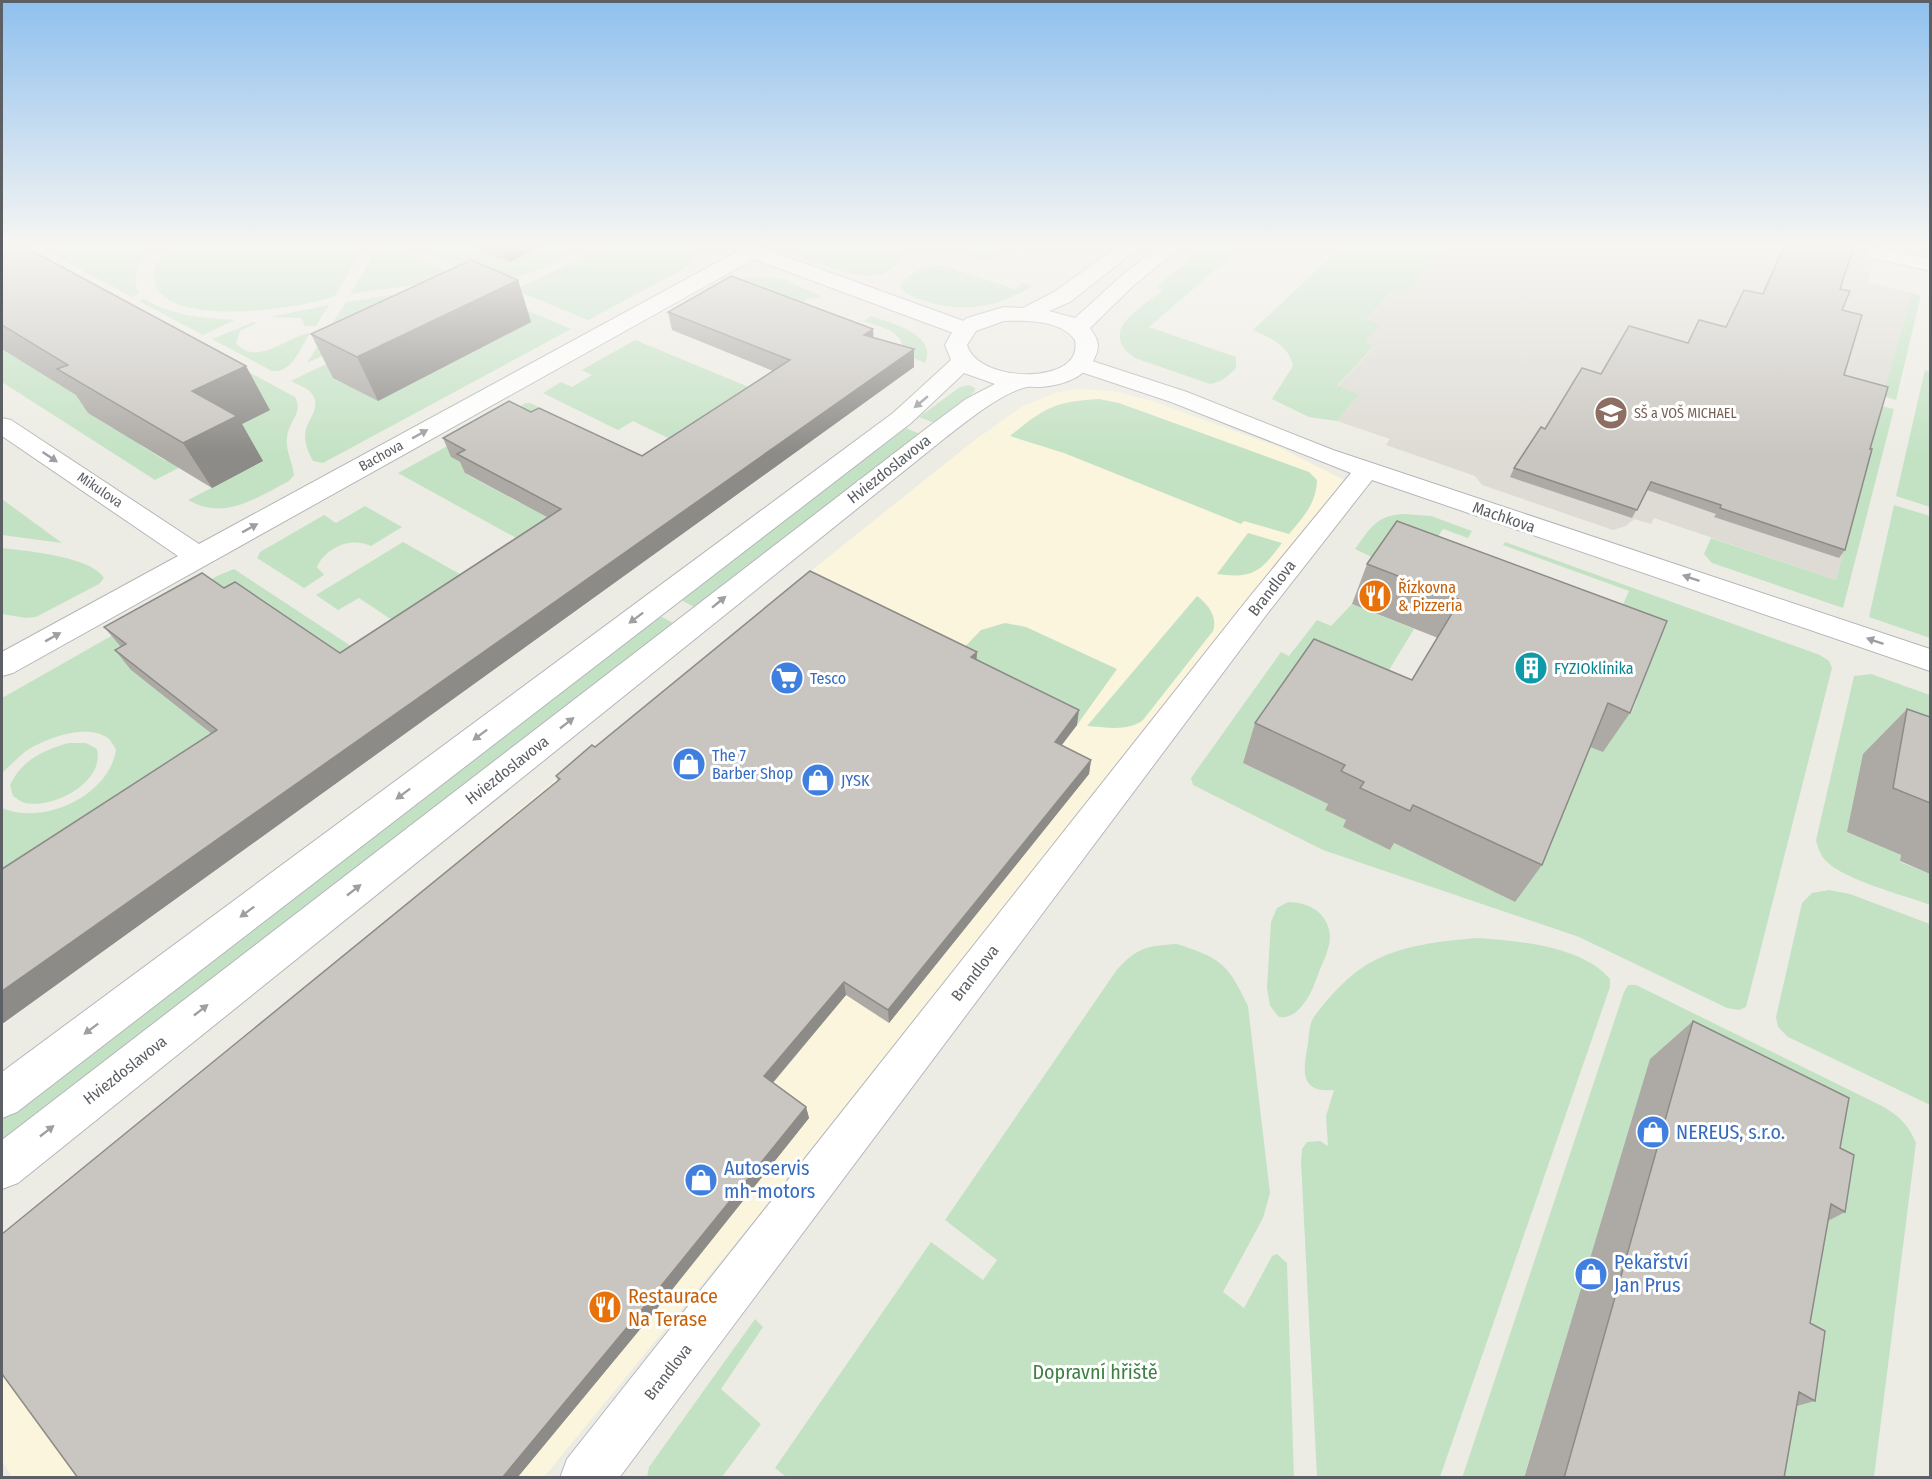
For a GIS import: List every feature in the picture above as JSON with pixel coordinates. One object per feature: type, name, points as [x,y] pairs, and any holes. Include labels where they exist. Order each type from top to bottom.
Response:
[{"type":"street","name":"Bachova","points":[[2,665],[629,316]]},
{"type":"street","points":[[930,316],[964,329]]},
{"type":"street","points":[[963,362],[956,345],[964,329],[993,317],[1004,316]]},
{"type":"street","points":[[1041,316],[1055,318],[1082,334],[1088,346],[1085,358],[1080,364]]},
{"type":"street","points":[[1076,329],[1090,316]]},
{"type":"street","name":"Hviezdoslavova","points":[[2,1097],[902,418],[963,362],[987,375],[1018,381],[1058,376],[1080,364]]},
{"type":"street","name":"Machkova","points":[[1080,364],[1179,397],[1367,470],[1930,660]]},
{"type":"street","name":"Hviezdoslavova","points":[[2,1167],[936,433],[975,404],[1018,381]]},
{"type":"street","name":"Mikulova","points":[[2,425],[198,556]]},
{"type":"street","name":"Brandlova","points":[[586,1478],[1228,645],[1367,470]]},
{"type":"shaded area","name":"SŠ a VOŠ MICHAEL","points":[[1369,316],[1906,316],[1836,580],[1654,518],[1651,524],[1634,519],[1626,526],[1613,530],[1482,485],[1475,476],[1386,445],[1390,439],[1337,421],[1359,394],[1337,387],[1374,347],[1364,343],[1365,320]]},
{"type":"shaded area","points":[[1078,389],[1113,391],[1149,400],[1279,447],[1346,481],[861,1090],[544,1477],[12,1477],[2,1461],[2,1237],[737,630],[976,439],[1023,406],[1055,393]]},
{"type":"green space","points":[[114,316],[144,316],[295,397],[297,413],[287,437],[287,447],[294,475],[289,481],[240,505],[228,508],[202,506],[188,500],[262,462],[230,442],[155,480],[2,382],[2,339],[63,374],[89,413],[112,428],[119,425],[146,442],[140,445],[166,461],[256,417]]},
{"type":"green space","points":[[167,316],[235,320],[203,335]]},
{"type":"green space","points":[[322,316],[316,326],[305,326],[301,318],[270,317]]},
{"type":"green space","points":[[337,316],[407,316],[307,363]]},
{"type":"green space","points":[[425,316],[540,316],[571,329],[323,463],[313,461],[306,446],[305,433],[314,410],[314,397],[310,392],[291,381]]},
{"type":"green space","points":[[578,316],[595,316],[588,320]]},
{"type":"green space","points":[[871,316],[900,326],[919,337],[925,344],[927,353],[925,363],[911,357],[915,354],[903,349],[899,337],[894,333],[864,321]]},
{"type":"green space","points":[[1130,316],[1162,316],[1149,327],[1236,357],[1236,368],[1221,380],[1210,384],[1135,358],[1124,348],[1120,339],[1121,329]]},
{"type":"green space","points":[[1268,316],[1369,316],[1366,319],[1380,325],[1364,342],[1374,346],[1337,386],[1359,394],[1337,421],[1309,417],[1272,399],[1293,366],[1283,347],[1253,330]]},
{"type":"green space","points":[[1906,316],[1916,316],[1896,400],[1883,396]]},
{"type":"green space","points":[[256,323],[240,331],[236,343],[244,350],[263,351],[310,333],[295,358],[279,371],[272,371],[212,339]]},
{"type":"green space","points":[[635,340],[768,395],[640,480],[451,457],[473,469],[466,474],[520,503],[528,499],[574,523],[536,549],[398,473],[526,403],[643,457],[670,439],[633,421],[618,430],[543,393],[561,382],[572,387],[592,375],[582,370]]},
{"type":"green space","points":[[1925,370],[1930,372],[1930,507],[1896,496]]},
{"type":"green space","points":[[969,385],[975,388],[974,392],[934,423],[919,417],[960,387]]},
{"type":"green space","points":[[1099,399],[1119,403],[1309,472],[1317,480],[1312,503],[1289,534],[1244,521],[1241,524],[1064,453],[1010,436],[1050,408],[1070,402]]},
{"type":"green space","points":[[1881,406],[1894,409],[1843,608],[1712,563],[1704,554],[1711,538],[1836,580]]},
{"type":"green space","points":[[906,428],[920,434],[696,608],[681,600]]},
{"type":"green space","points":[[2,499],[62,543],[2,535]]},
{"type":"green space","points":[[1894,505],[1930,516],[1930,638],[1869,617]]},
{"type":"green space","points":[[365,506],[402,527],[371,546],[355,542],[332,549],[317,567],[324,575],[304,588],[257,558],[260,552],[324,515],[336,523]]},
{"type":"green space","points":[[1404,514],[1431,516],[1472,531],[1468,538],[1443,529],[1428,552],[1378,560],[1355,549],[1375,524],[1387,517]]},
{"type":"green space","points":[[1248,533],[1282,543],[1255,571],[1240,575],[1217,574]]},
{"type":"green space","points":[[403,542],[481,586],[341,679],[121,646],[142,663],[131,670],[149,684],[160,678],[167,698],[186,713],[197,706],[240,740],[2,901],[2,808],[18,813],[36,813],[54,810],[72,803],[101,781],[111,766],[116,750],[108,738],[99,734],[78,732],[66,734],[44,741],[26,751],[2,773],[2,698],[217,576],[234,569],[351,646],[392,620],[359,598],[338,610],[316,595]]},
{"type":"green space","points":[[1505,542],[1820,655],[1829,661],[1832,668],[1746,1007],[1739,1010],[1727,1008],[1579,937],[1323,850],[1193,785],[1191,778],[1281,652],[1289,656],[1317,620],[1331,626],[1352,604],[1414,629],[1378,688],[1620,710],[1631,714],[1637,699],[1626,694],[1613,626],[1629,591],[1503,545]],"holes":[[[1243,763],[1559,799],[1515,902],[1394,843],[1390,849],[1344,827],[1347,820],[1325,810],[1328,804]]]},
{"type":"green space","points":[[2,548],[57,556],[86,564],[104,578],[99,584],[36,617],[26,618],[2,614]]},
{"type":"green space","points":[[1197,596],[1211,611],[1214,621],[1213,631],[1143,720],[1123,727],[1087,726]]},
{"type":"green space","points":[[660,616],[675,624],[2,1148],[2,1119]]},
{"type":"green space","points":[[1005,623],[1026,627],[1117,669],[1077,725],[985,679],[956,656],[981,630]]},
{"type":"green space","points":[[1871,674],[1930,695],[1930,774],[1847,832],[1901,855],[1900,862],[1930,874],[1930,905],[1846,874],[1826,861],[1818,849],[1816,840],[1854,676]]},
{"type":"green space","points":[[69,743],[86,743],[97,749],[97,761],[93,772],[85,782],[75,791],[50,802],[25,803],[13,796],[10,785],[27,763],[50,749]]},
{"type":"green space","points":[[1829,890],[1850,894],[1930,924],[1930,1105],[1788,1037],[1778,1027],[1776,1017],[1802,903],[1812,893]]},
{"type":"green space","points":[[1288,902],[1303,904],[1322,915],[1330,937],[1326,955],[1307,999],[1294,1013],[1279,1017],[1270,1006],[1267,988],[1271,922],[1277,908]]},
{"type":"green space","points":[[1478,938],[1512,941],[1567,952],[1598,968],[1610,979],[1610,987],[1440,1477],[1317,1477],[1301,1162],[1302,1149],[1307,1142],[1320,1141],[1328,1146],[1326,1116],[1334,1090],[1314,1088],[1306,1078],[1305,1063],[1311,1023],[1341,985],[1357,971],[1375,960],[1413,947]]},
{"type":"green space","name":"Dopravní hřiště","points":[[1177,944],[1204,954],[1222,965],[1235,981],[1248,1006],[1270,1193],[1263,1218],[1223,1292],[1244,1308],[1272,1256],[1277,1254],[1287,1263],[1294,1477],[786,1477],[775,1468],[931,1242],[983,1280],[997,1260],[945,1220],[1116,971],[1130,957],[1143,949]]},
{"type":"green space","points":[[1628,985],[1636,985],[1882,1106],[1902,1121],[1913,1136],[1916,1143],[1874,1477],[1726,1477],[1651,1059],[1524,1477],[1462,1478]]},
{"type":"green space","points":[[755,1319],[763,1327],[721,1389],[761,1424],[722,1477],[647,1477],[649,1467]]},
{"type":"building","points":[[2,316],[153,316],[246,366],[192,391],[237,416],[183,443],[57,369],[68,365],[2,325]]},
{"type":"building","points":[[350,316],[443,316],[357,357],[311,334]]},
{"type":"building","points":[[678,316],[838,316],[873,329],[864,335],[914,349],[2,991],[2,869],[217,730],[115,650],[126,644],[104,627],[202,573],[224,588],[235,582],[340,653],[561,509],[457,454],[465,450],[443,438],[509,401],[531,412],[539,408],[642,456],[790,360]]},
{"type":"building","points":[[1731,316],[1862,316],[1844,375],[1888,387],[1845,550],[1651,482],[1637,510],[1514,468],[1541,427],[1545,429],[1582,368],[1601,374],[1629,326],[1688,343],[1699,320],[1726,327]]},
{"type":"building","points":[[1397,521],[1667,621],[1630,713],[1608,703],[1542,865],[1413,805],[1410,811],[1360,788],[1364,782],[1341,771],[1345,765],[1255,723],[1314,639],[1412,680],[1460,600],[1367,564]]},
{"type":"building","points":[[810,571],[977,652],[971,657],[1079,710],[1055,742],[1091,760],[888,1010],[844,982],[764,1076],[806,1107],[502,1478],[78,1478],[2,1374],[2,1234],[560,779],[556,776],[592,745],[595,747]]},
{"type":"building","points":[[1907,709],[1930,717],[1930,803],[1893,788]]},
{"type":"building","points":[[1693,1021],[1849,1098],[1840,1148],[1854,1155],[1845,1212],[1831,1204],[1810,1323],[1825,1331],[1815,1401],[1799,1392],[1784,1478],[1564,1478]]},
{"type":"place","name":"SŠ a VOŠ MICHAEL","points":[[1611,413]]},
{"type":"place","name":"Řízkovna & Pizzeria","points":[[1375,596]]},
{"type":"place","name":"FYZIOklinika","points":[[1531,668]]},
{"type":"place","name":"Tesco","points":[[787,678]]},
{"type":"place","name":"The 7 Barber Shop","points":[[689,764]]},
{"type":"place","name":"JYSK","points":[[818,780]]},
{"type":"place","name":"NEREUS, s.r.o.","points":[[1653,1132]]},
{"type":"place","name":"Autoservis mh-motors","points":[[701,1180]]},
{"type":"place","name":"Pekařství Jan Prus","points":[[1591,1274]]},
{"type":"place","name":"Restaurace Na Terase","points":[[605,1307]]}]
